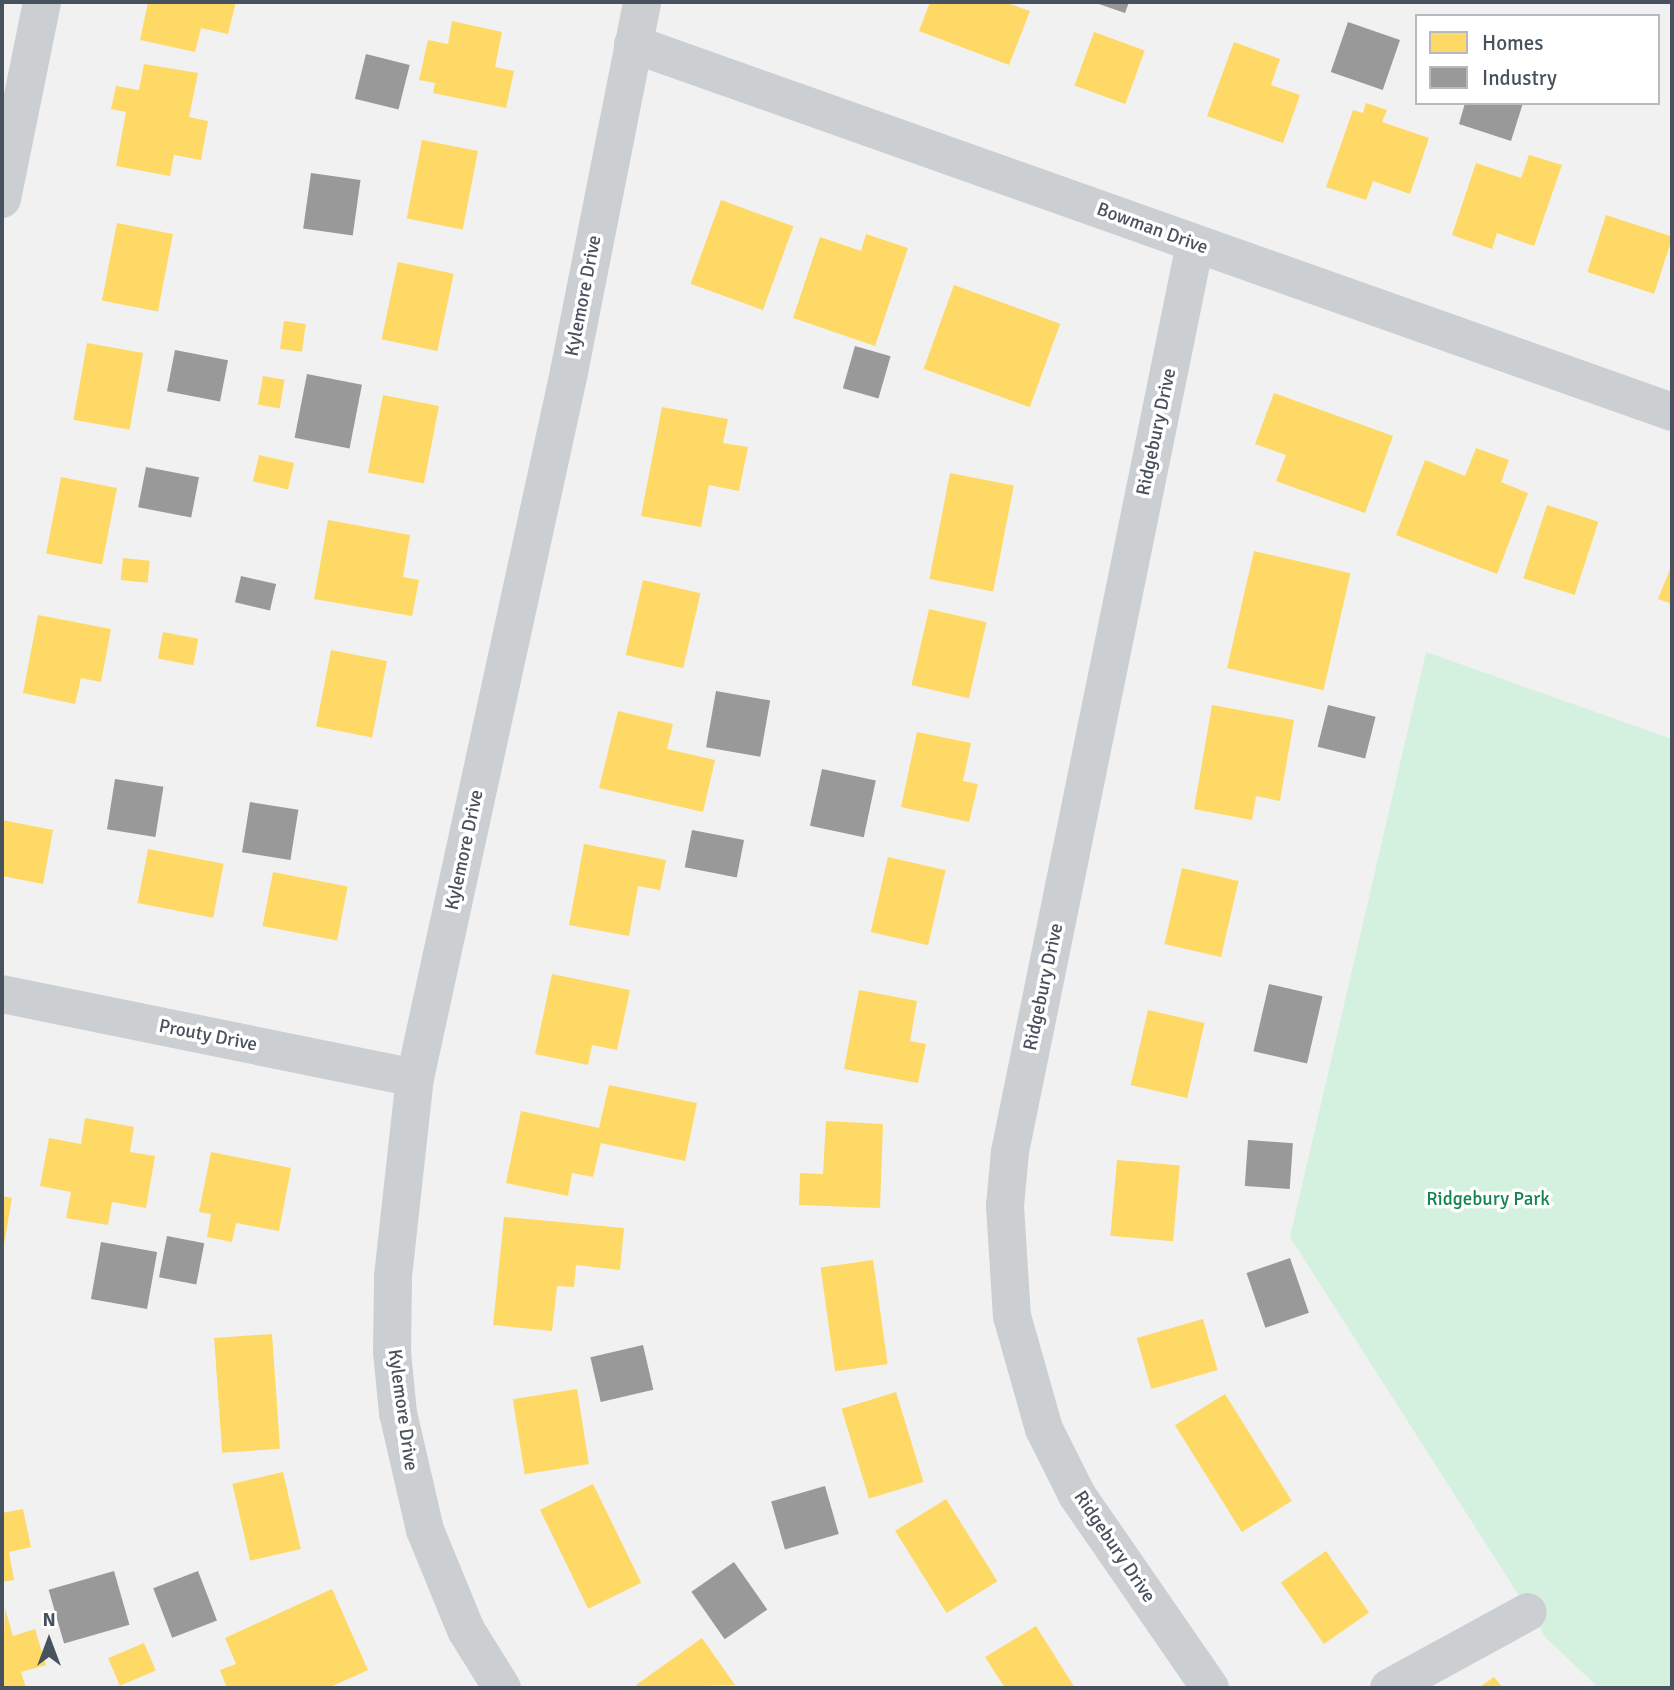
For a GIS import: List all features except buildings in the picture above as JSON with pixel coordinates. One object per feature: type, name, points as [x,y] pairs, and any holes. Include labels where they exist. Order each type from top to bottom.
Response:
[{"type":"street","points":[[2,200],[42,2]]},
{"type":"street","name":"Kylemore Drive","points":[[502,1688],[466,1630],[421,1518],[398,1413],[392,1352],[393,1276],[415,1078],[569,373],[642,2]]},
{"type":"street","name":"Bowman Drive","points":[[633,44],[1672,412]]},
{"type":"street","name":"Ridgebury Drive","points":[[1195,244],[1010,1152],[1005,1261],[1021,1361],[1044,1429],[1077,1495],[1210,1688]]},
{"type":"street","name":"Prouty Drive","points":[[2,994],[415,1078]]},
{"type":"street","points":[[1389,1688],[1528,1612]]},
{"type":"green space","name":"Ridgebury Park","points":[[1426,652],[1672,739],[1672,1688],[1599,1688],[1546,1638],[1290,1237]]}]
